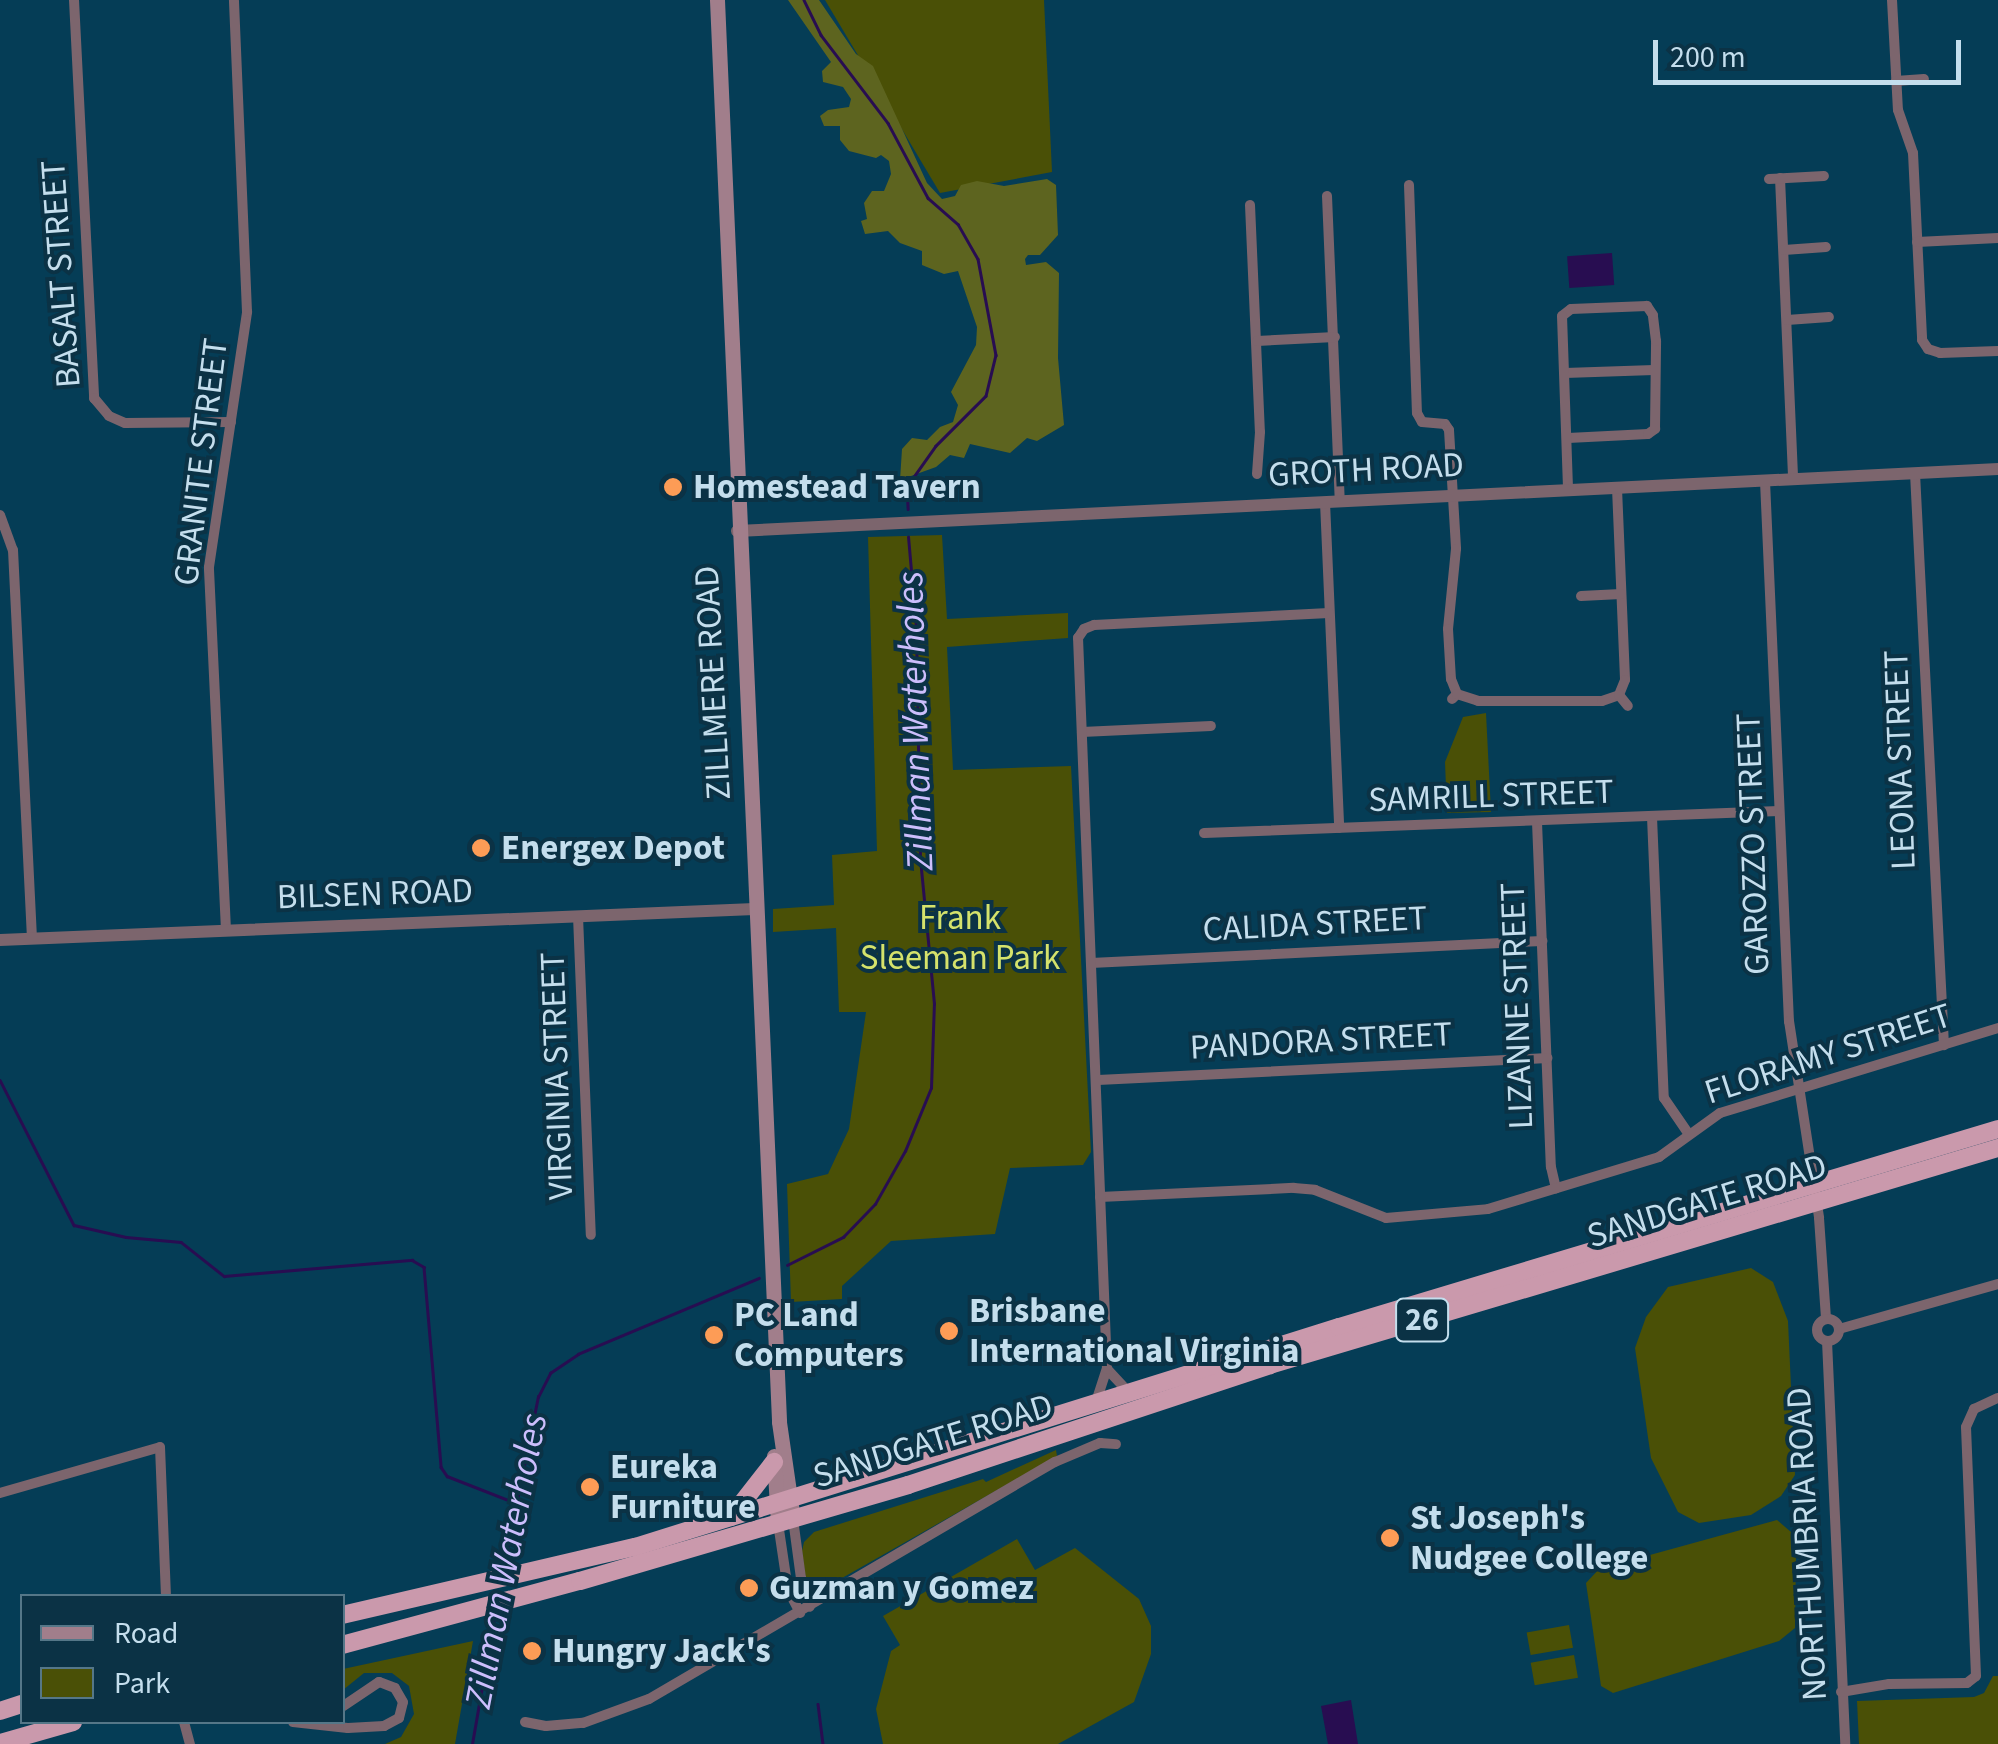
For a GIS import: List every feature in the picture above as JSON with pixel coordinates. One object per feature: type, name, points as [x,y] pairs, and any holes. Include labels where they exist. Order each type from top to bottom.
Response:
[{"type":"highway","name":"SANDGATE ROAD","points":[[345,1643],[523,1597],[1012,1452],[1270,1365],[1815,1193],[1998,1129]]},
{"type":"highway","name":"SANDGATE ROAD","points":[[345,1614],[525,1576],[731,1518],[1339,1327],[1815,1193],[1998,1148]]},
{"type":"highway","points":[[731,1518],[774,1462]]},
{"type":"highway","points":[[0,1744],[66,1724]]},
{"type":"main road","name":"ZILLMERE ROAD","points":[[716,0],[736,530],[783,1502]]},
{"type":"main road","name":"ZILLMERE ROAD","points":[[779,1422],[774,1462],[786,1521]]},
{"type":"street","name":"BASALT STREET","points":[[74,0],[94,398],[108,416],[125,423],[231,422]]},
{"type":"street","name":"GRANITE STREET","points":[[226,930],[209,567],[246,312],[234,0]]},
{"type":"street","points":[[1892,0],[1898,110],[1913,153],[1926,348],[1944,353],[1998,352]]},
{"type":"street","points":[[1896,81],[1924,79]]},
{"type":"street","points":[[1793,480],[1784,250],[1775,178],[1824,176]]},
{"type":"street","points":[[1410,185],[1417,413],[1422,422],[1448,427],[1456,550],[1448,630],[1454,697],[1478,701],[1602,701],[1619,695],[1625,680],[1617,488]]},
{"type":"street","points":[[1327,196],[1340,502]]},
{"type":"street","points":[[1250,205],[1260,432],[1256,474]]},
{"type":"street","points":[[1917,242],[1998,238]]},
{"type":"street","points":[[1784,250],[1826,247]]},
{"type":"street","points":[[1568,438],[1652,433],[1654,318],[1650,308],[1638,305],[1565,311],[1560,322],[1568,490]]},
{"type":"street","points":[[1788,320],[1829,317]]},
{"type":"street","points":[[1257,341],[1335,337]]},
{"type":"street","points":[[1565,373],[1654,370]]},
{"type":"street","name":"GROTH ROAD","points":[[736,530],[1998,469]]},
{"type":"street","name":"LEONA STREET","points":[[1916,473],[1944,1045]]},
{"type":"street","name":"GAROZZO STREET","points":[[1765,481],[1788,1021],[1815,1193]]},
{"type":"street","points":[[1325,502],[1339,828]]},
{"type":"street","points":[[0,515],[14,550],[32,939]]},
{"type":"street","points":[[1581,596],[1621,594]]},
{"type":"street","points":[[1095,1406],[1107,1369],[1080,632],[1094,625],[1329,613]]},
{"type":"street","points":[[1619,695],[1628,706]]},
{"type":"street","points":[[1082,732],[1211,726]]},
{"type":"street","name":"SAMRILL STREET","points":[[1204,833],[1780,812]]},
{"type":"street","points":[[1652,818],[1664,1098],[1688,1133]]},
{"type":"street","name":"LIZANNE STREET","points":[[1536,822],[1551,1167],[1556,1188]]},
{"type":"street","name":"BILSEN ROAD","points":[[0,940],[754,909]]},
{"type":"street","name":"VIRGINIA STREET","points":[[578,916],[592,1234]]},
{"type":"street","name":"CALIDA STREET","points":[[1092,963],[1542,941]]},
{"type":"street","name":"FLORAMY STREET","points":[[1100,1198],[1294,1188],[1325,1193],[1370,1216],[1402,1219],[1488,1208],[1659,1156],[1714,1115],[1998,1028]]},
{"type":"street","name":"PANDORA STREET","points":[[1098,1080],[1547,1058]]},
{"type":"street","points":[[1815,1193],[1826,1319],[1817,1330],[1827,1341],[1836,1338],[1840,1329]]},
{"type":"street","points":[[1840,1329],[1998,1284]]},
{"type":"street","points":[[1826,1319],[1835,1321],[1840,1329]]},
{"type":"street","name":"NORTHUMBRIA ROAD","points":[[1827,1341],[1844,1744]]},
{"type":"street","points":[[1107,1369],[1131,1395]]},
{"type":"street","points":[[1842,1692],[1889,1684],[1967,1683],[1976,1676],[1966,1427],[1974,1408],[1998,1398]]},
{"type":"street","name":"SANDGATE ROAD","points":[[525,1722],[559,1726],[628,1709],[1055,1462],[1100,1443],[1116,1444]]},
{"type":"street","points":[[0,1494],[160,1447],[166,1594]]},
{"type":"street","name":"ZILLMERE ROAD","points":[[786,1521],[788,1590],[805,1610]]},
{"type":"street","points":[[345,1704],[378,1682],[395,1688],[403,1702],[398,1718],[384,1726],[345,1724]]},
{"type":"green space","points":[[788,0],[819,0],[856,54],[873,66],[927,183],[942,199],[955,196],[961,185],[977,181],[1004,186],[1047,179],[1056,185],[1058,235],[1040,255],[1028,255],[1025,259],[1026,265],[1046,262],[1059,273],[1058,358],[1064,425],[1037,441],[1027,438],[1010,453],[970,444],[964,458],[950,455],[936,467],[900,480],[902,449],[912,438],[927,440],[940,427],[953,422],[958,405],[951,392],[976,345],[977,327],[958,271],[944,274],[922,265],[922,251],[900,243],[888,231],[865,234],[861,221],[867,219],[864,203],[872,191],[884,191],[891,174],[889,161],[881,155],[876,158],[849,151],[840,140],[840,126],[824,126],[820,116],[828,110],[849,107],[851,99],[843,87],[823,82],[822,71],[831,62]]},
{"type":"green space","points":[[825,0],[1044,0],[1052,172],[940,193]]},
{"type":"green space","name":"Frank Sleeman Park","points":[[942,535],[947,619],[1068,613],[1068,638],[947,647],[953,770],[1071,766],[1091,1152],[1083,1165],[1010,1168],[995,1234],[891,1241],[842,1286],[842,1299],[791,1302],[787,1184],[828,1174],[849,1129],[866,1012],[839,1012],[836,928],[773,932],[773,909],[834,905],[832,855],[877,851],[868,537]]},
{"type":"green space","points":[[1486,713],[1491,812],[1447,813],[1445,762],[1463,717]]},
{"type":"green space","points":[[1751,1268],[1773,1282],[1788,1321],[1795,1475],[1781,1496],[1751,1515],[1699,1523],[1678,1512],[1651,1458],[1635,1348],[1646,1317],[1668,1287]]},
{"type":"green space","points":[[1056,1450],[1057,1456],[828,1586],[818,1589],[806,1581],[802,1551],[804,1542],[814,1532],[983,1479],[986,1482]]},
{"type":"green space","points":[[1777,1520],[1791,1532],[1796,1554],[1795,1628],[1779,1641],[1613,1693],[1601,1686],[1586,1583],[1599,1569]]},
{"type":"green space","points":[[1017,1539],[1035,1570],[1075,1548],[1139,1599],[1151,1626],[1151,1654],[1134,1702],[1058,1744],[883,1744],[876,1709],[891,1651],[900,1645],[883,1616]]},
{"type":"green space","points":[[1569,1625],[1573,1648],[1531,1655],[1527,1632]]},
{"type":"green space","points":[[473,1641],[455,1744],[385,1744],[401,1737],[414,1714],[409,1686],[392,1673],[364,1673],[345,1688],[345,1669]]},
{"type":"green space","points":[[1574,1655],[1578,1678],[1535,1685],[1531,1663]]},
{"type":"green space","points":[[1993,1676],[1998,1676],[1998,1744],[1859,1744],[1857,1701],[1974,1697],[1984,1693]]},
{"type":"shaded area","points":[[1612,253],[1614,285],[1569,288],[1567,256]]},
{"type":"shaded area","points":[[1351,1700],[1358,1744],[1328,1744],[1321,1706]]},
{"type":"waterway","name":"Zillman Waterholes","points":[[804,0],[821,35],[888,123],[928,198],[958,224],[978,259],[996,355],[986,396],[936,446],[907,487],[908,509]]},
{"type":"waterway","name":"Zillman Waterholes","points":[[787,1265],[843,1237],[875,1204],[905,1151],[931,1088],[934,1004],[920,859],[916,628],[908,537]]},
{"type":"waterway","points":[[0,1080],[74,1225],[126,1237],[181,1242],[224,1276],[412,1260],[424,1267],[441,1467],[447,1476],[516,1503]]},
{"type":"waterway","name":"Zillman Waterholes","points":[[503,1570],[538,1397],[550,1373],[578,1354],[759,1278]]},
{"type":"waterway","name":"Zillman Waterholes","points":[[472,1744],[495,1612]]},
{"type":"waterway","points":[[818,1704],[823,1744]]},
{"type":"place","name":"Homestead Tavern","points":[[673,487]]},
{"type":"place","name":"Energex Depot","points":[[481,848]]},
{"type":"place","name":"Brisbane International Virginia","points":[[949,1331]]},
{"type":"place","name":"PC Land Computers","points":[[714,1335]]},
{"type":"place","name":"Eureka Furniture","points":[[590,1487]]},
{"type":"place","name":"St Joseph's Nudgee College","points":[[1390,1538]]},
{"type":"place","name":"Guzman y Gomez","points":[[749,1588]]},
{"type":"place","name":"Hungry Jack's","points":[[532,1651]]}]
